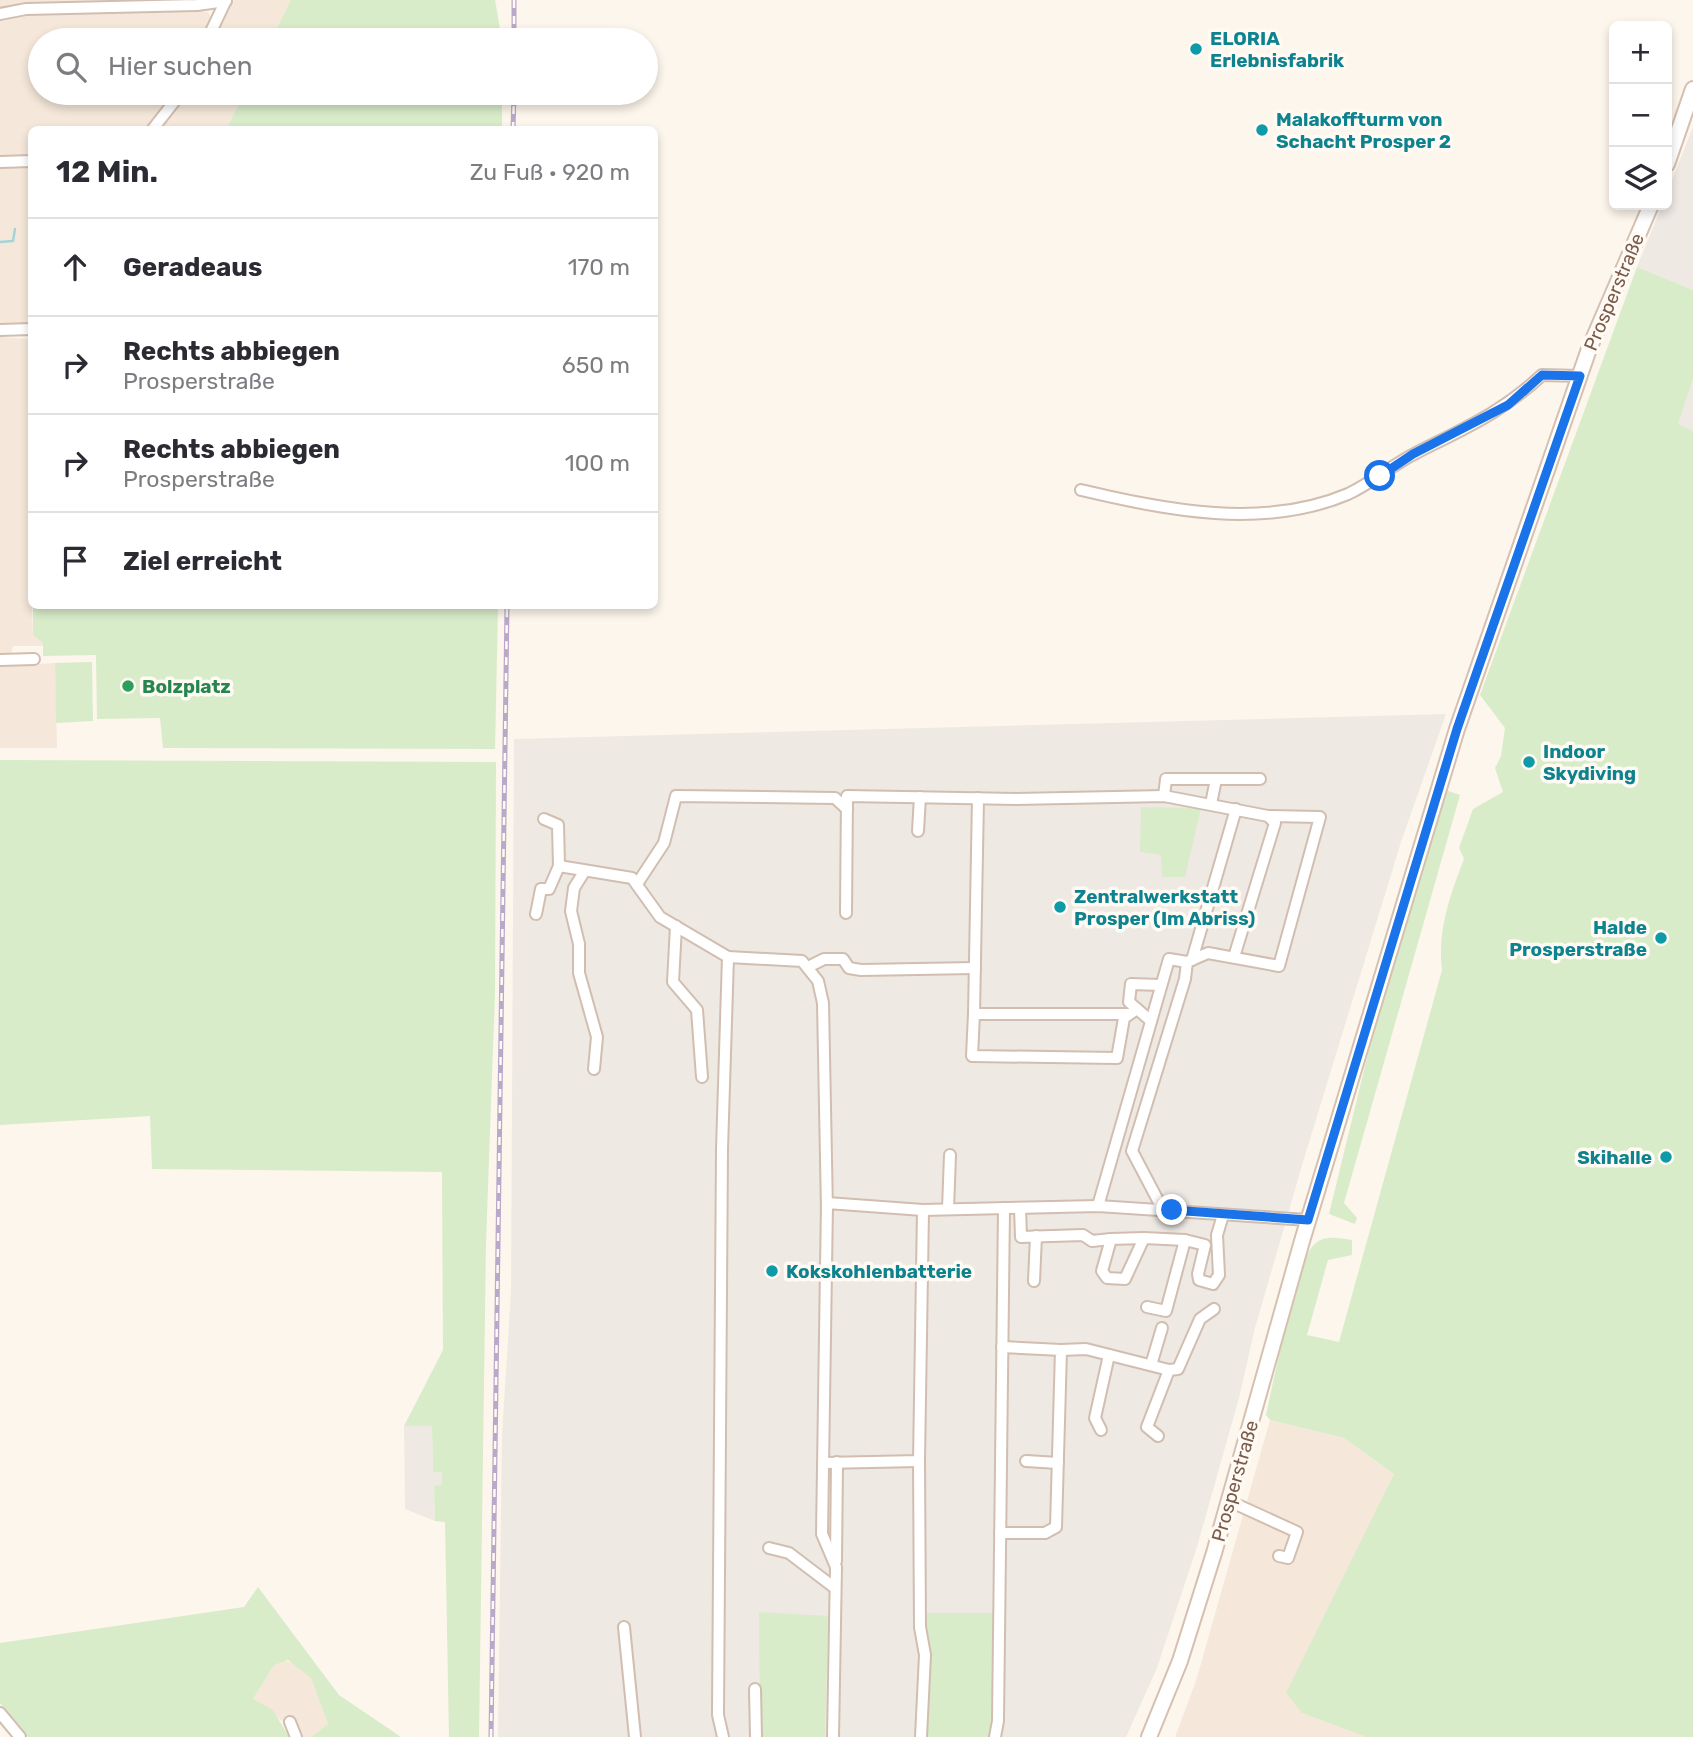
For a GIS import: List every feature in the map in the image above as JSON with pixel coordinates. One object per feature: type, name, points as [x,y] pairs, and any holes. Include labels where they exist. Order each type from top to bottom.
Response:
[{"type":"main road","points":[[1672,150],[1693,89]]},
{"type":"main road","name":"Prosperstraße","points":[[1149,1737],[1180,1661],[1229,1501],[1308,1220],[1454,739],[1580,376],[1649,210]]},
{"type":"street","points":[[0,14],[26,9],[197,5],[226,0]]},
{"type":"street","points":[[213,28],[226,0]]},
{"type":"street","points":[[155,126],[172,105]]},
{"type":"street","points":[[0,162],[28,161]]},
{"type":"street","points":[[0,330],[28,329]]},
{"type":"street","points":[[1081,490],[1197,511],[1241,515],[1291,509],[1347,494],[1413,454],[1508,405],[1542,375],[1580,376]]},
{"type":"street","points":[[0,660],[34,659]]},
{"type":"street","points":[[1164,796],[1166,779],[1260,779]]},
{"type":"street","points":[[1211,804],[1216,779]]},
{"type":"street","points":[[637,884],[664,843],[676,796],[835,798],[847,809]]},
{"type":"street","points":[[846,914],[847,796],[1164,796],[1268,816],[1320,817],[1279,966],[1208,953],[1189,961],[1169,959],[1098,1206]]},
{"type":"street","points":[[918,831],[920,797]]},
{"type":"street","points":[[978,798],[972,1056],[1116,1058],[1124,1018],[1133,1011]]},
{"type":"street","points":[[1163,1210],[1132,1151],[1236,809]]},
{"type":"street","points":[[1234,957],[1275,823],[1268,816]]},
{"type":"street","points":[[536,914],[541,889],[549,889],[559,866],[558,825],[544,819]]},
{"type":"street","points":[[559,866],[632,878],[660,917],[728,957],[802,961],[808,967],[818,981],[823,1003],[827,1212]]},
{"type":"street","points":[[584,872],[573,888],[571,911],[579,944],[579,974],[597,1037],[594,1069]]},
{"type":"street","points":[[676,926],[673,982],[697,1010],[702,1077]]},
{"type":"street","points":[[723,1737],[718,1715],[722,1149],[728,957]]},
{"type":"street","points":[[808,967],[824,959],[834,959],[843,960],[849,968],[861,970],[975,968]]},
{"type":"street","points":[[1133,1011],[1129,1002],[1131,984],[1161,985]]},
{"type":"street","points":[[974,1014],[1133,1011],[1151,1021]]},
{"type":"street","points":[[948,1209],[950,1155]]},
{"type":"street","points":[[835,1567],[822,1534],[827,1203],[923,1210],[1098,1206],[1308,1220]]},
{"type":"street","points":[[995,1737],[998,1721],[1003,1208]]},
{"type":"street","points":[[1020,1208],[1021,1237],[1083,1235],[1092,1241],[1144,1238],[1185,1240],[1205,1245],[1199,1280],[1213,1284],[1219,1276],[1217,1235],[1223,1214]]},
{"type":"street","points":[[920,1737],[925,1655],[920,1627],[919,1461],[923,1210]]},
{"type":"street","points":[[1034,1281],[1036,1236]]},
{"type":"street","points":[[1111,1239],[1102,1271],[1107,1278],[1118,1280],[1125,1279],[1144,1238]]},
{"type":"street","points":[[1147,1307],[1166,1311],[1185,1240]]},
{"type":"street","points":[[1002,1347],[1086,1349],[1169,1370],[1178,1369],[1200,1319],[1214,1309]]},
{"type":"street","points":[[1150,1365],[1162,1328]]},
{"type":"street","points":[[1000,1534],[1045,1533],[1056,1527],[1061,1350]]},
{"type":"street","points":[[1101,1430],[1094,1418],[1109,1355]]},
{"type":"street","points":[[1158,1436],[1146,1427],[1169,1370]]},
{"type":"street","points":[[823,1463],[919,1461]]},
{"type":"street","points":[[1026,1461],[1058,1463]]},
{"type":"street","points":[[833,1737],[837,1462]]},
{"type":"street","points":[[1229,1501],[1297,1532],[1288,1558],[1279,1556]]},
{"type":"street","points":[[769,1548],[789,1553],[835,1588]]},
{"type":"street","points":[[624,1627],[635,1737]]},
{"type":"street","points":[[755,1689],[756,1737]]},
{"type":"street","points":[[0,1713],[20,1737]]},
{"type":"street","points":[[290,1722],[296,1737]]},
{"type":"shaded area","points":[[0,0],[184,0],[27,3],[0,9]]},
{"type":"shaded area","points":[[234,0],[291,0],[277,28],[220,28]]},
{"type":"shaded area","points":[[198,11],[208,12],[212,19],[208,28],[28,28],[28,105],[164,105],[146,126],[28,126],[28,157],[0,157],[0,20],[26,15]]},
{"type":"shaded area","points":[[178,105],[239,105],[228,126],[162,126]]},
{"type":"shaded area","points":[[1693,127],[1693,290],[1637,267],[1660,210],[1672,210],[1672,180]]},
{"type":"shaded area","points":[[28,167],[28,325],[0,326],[0,168]]},
{"type":"shaded area","points":[[0,337],[28,339],[28,609],[32,609],[33,635],[43,646],[13,646],[11,655],[0,655]]},
{"type":"shaded area","points":[[1693,379],[1693,431],[1677,425]]},
{"type":"shaded area","points":[[55,663],[57,748],[0,748],[0,666]]},
{"type":"shaded area","points":[[1446,714],[1401,842],[1303,1162],[1255,1328],[1239,1398],[1197,1547],[1157,1668],[1126,1737],[498,1737],[502,1435],[511,1291],[514,739]]},
{"type":"shaded area","points":[[1270,1420],[1344,1438],[1394,1474],[1302,1713],[1366,1737],[1175,1737],[1196,1681]]},
{"type":"shaded area","points":[[404,1426],[432,1426],[433,1472],[442,1472],[442,1486],[434,1487],[435,1521],[405,1509]]},
{"type":"shaded area","points":[[282,1660],[297,1664],[311,1678],[328,1724],[311,1737],[289,1737],[282,1721],[253,1699],[274,1665]]},
{"type":"green space","points":[[291,0],[495,0],[500,28],[277,28]]},
{"type":"green space","points":[[239,105],[502,105],[502,126],[228,126]]},
{"type":"green space","points":[[1637,267],[1693,290],[1693,379],[1678,424],[1693,431],[1693,1737],[1366,1737],[1302,1713],[1286,1693],[1394,1474],[1344,1438],[1270,1420],[1266,1415],[1299,1277],[1312,1247],[1320,1240],[1330,1238],[1352,1240],[1352,1255],[1328,1260],[1307,1335],[1339,1342],[1442,970],[1443,927],[1464,859],[1459,848],[1473,809],[1503,792],[1495,768],[1501,756],[1505,728],[1480,695]]},
{"type":"green space","points":[[33,609],[498,609],[495,749],[163,748],[160,718],[97,719],[96,655],[43,656],[43,643],[33,635]]},
{"type":"green space","points":[[92,662],[93,721],[56,723],[55,663]]},
{"type":"green space","points":[[0,760],[496,762],[495,994],[486,1243],[479,1737],[449,1737],[445,1522],[435,1521],[434,1486],[442,1485],[442,1472],[433,1472],[432,1426],[404,1426],[443,1350],[442,1172],[152,1169],[150,1116],[0,1125]]},
{"type":"green space","points":[[1443,789],[1460,795],[1344,1203],[1357,1218],[1355,1224],[1329,1214],[1366,1062]]},
{"type":"green space","points":[[1141,807],[1201,808],[1185,877],[1162,877],[1161,855],[1140,852]]},
{"type":"green space","points":[[258,1587],[339,1695],[401,1737],[311,1737],[328,1724],[311,1678],[288,1660],[274,1665],[253,1699],[273,1710],[289,1737],[28,1737],[0,1703],[0,1643],[244,1607]]},
{"type":"green space","points":[[759,1612],[828,1616],[825,1737],[760,1737]]},
{"type":"green space","points":[[926,1613],[996,1613],[990,1737],[928,1737]]},
{"type":"waterway","points":[[0,242],[13,241],[15,229]]},
{"type":"railway","points":[[514,0],[514,28]]},
{"type":"railway","points":[[513,126],[514,105]]},
{"type":"railway","points":[[491,1737],[507,609]]},
{"type":"place","name":"ELORIA Erlebnisfabrik","points":[[1196,49]]},
{"type":"place","name":"Malakoffturm von Schacht Prosper 2","points":[[1262,130]]},
{"type":"place","name":"Bolzplatz","points":[[128,686]]},
{"type":"place","name":"Indoor Skydiving","points":[[1529,762]]},
{"type":"place","name":"Zentralwerkstatt Prosper (Im Abriss)","points":[[1060,907]]},
{"type":"place","name":"Halde Prosperstraße","points":[[1661,938]]},
{"type":"place","name":"Skihalle","points":[[1666,1157]]},
{"type":"place","name":"Kokskohlenbatterie","points":[[772,1271]]},
{"type":"route","points":[[1172,1210],[1308,1220],[1333,1145],[1457,729],[1509,573],[1580,376],[1542,375],[1508,405],[1413,454],[1380,476]]}]
